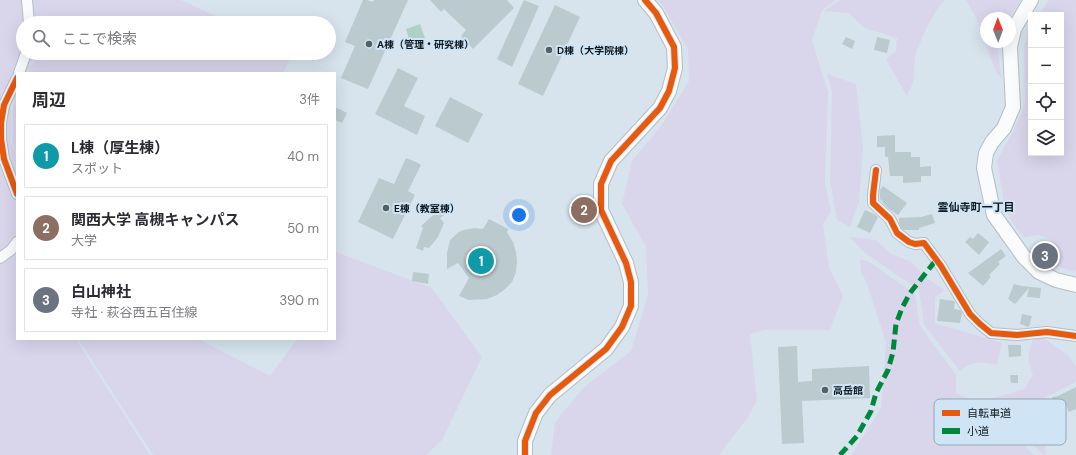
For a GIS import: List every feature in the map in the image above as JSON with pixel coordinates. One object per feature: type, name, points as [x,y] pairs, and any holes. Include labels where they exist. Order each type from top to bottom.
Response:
[{"type":"street","points":[[27,0],[28,16]]},
{"type":"street","points":[[526,455],[525,441],[536,413],[550,395],[606,349],[622,327],[631,306],[631,282],[626,263],[601,210],[601,184],[611,161],[660,108],[669,91],[674,68],[674,47],[656,13],[646,0]]},
{"type":"street","points":[[1031,0],[1014,29],[1010,47],[1013,107],[1004,128],[992,142],[986,153],[984,168],[994,215],[1024,257],[1039,272],[1056,280],[1076,285]]},
{"type":"street","points":[[19,72],[24,60]]},
{"type":"street","points":[[16,80],[4,105],[1,123],[1,139],[4,159],[16,191]]},
{"type":"street","points":[[876,170],[873,203],[890,219],[897,233],[909,242],[924,244],[941,266],[970,314],[980,324],[991,333],[1017,335],[1047,332],[1076,336]]},
{"type":"street","points":[[0,258],[11,250],[16,243]]},
{"type":"shaded area","points":[[0,0],[181,0],[216,16],[16,16],[16,60],[33,60],[27,72],[16,72],[16,96],[11,106],[11,143],[16,155],[16,340],[77,340],[150,455],[0,455]]},
{"type":"shaded area","points":[[659,0],[836,0],[822,10],[812,40],[828,92],[825,183],[831,211],[823,224],[829,268],[843,296],[830,330],[765,330],[750,334],[757,401],[748,417],[719,455],[551,455],[555,422],[584,387],[631,351],[648,294],[646,247],[622,204],[632,161],[661,126],[689,81],[688,49]]},
{"type":"shaded area","points":[[840,0],[945,0],[939,6],[926,29],[915,55],[913,83],[907,96],[886,59],[896,51],[897,38],[865,28],[848,13],[824,11]]},
{"type":"shaded area","points":[[966,0],[1021,0],[1014,12],[980,12],[980,29]]},
{"type":"shaded area","points":[[1049,0],[1076,0],[1076,272],[1056,266],[1055,253],[1051,240],[1038,235],[1024,237],[1013,224],[1004,204],[997,160],[1011,135],[1025,104],[1024,48],[1028,30],[1028,156],[1064,156],[1064,12],[1041,12]]},
{"type":"shaded area","points":[[420,24],[425,38],[410,42],[406,29]]},
{"type":"shaded area","points":[[987,48],[999,48],[998,55],[1002,79],[996,72]]},
{"type":"shaded area","points":[[34,60],[290,60],[284,72],[28,72]]},
{"type":"shaded area","points":[[827,74],[856,84],[863,147],[859,202],[850,227],[837,220],[830,182],[832,91]]},
{"type":"shaded area","points":[[16,99],[16,152],[12,143],[13,106]]},
{"type":"shaded area","points":[[850,237],[876,240],[891,254],[910,261],[927,278],[944,290],[935,298],[935,323],[1002,343],[997,365],[973,363],[964,367],[960,371],[924,325],[919,290],[865,253]]},
{"type":"shaded area","points":[[336,252],[432,288],[482,357],[442,440],[426,455],[153,455],[79,340],[200,340],[270,376],[296,340],[336,340]]},
{"type":"shaded area","points":[[860,259],[868,261],[915,294],[920,326],[956,375],[956,393],[970,399],[934,399],[934,445],[1024,445],[1034,455],[851,455],[881,408],[886,343],[866,281],[861,273]]},
{"type":"shaded area","points":[[1042,337],[1068,355],[1076,366],[1076,382],[1046,397],[1046,399],[987,399],[1024,389],[1033,375],[1028,357],[1033,340]]},
{"type":"shaded area","points":[[1033,445],[1045,445],[1046,455],[1044,455]]},
{"type":"building","name":"A棟（管理・研究棟）","points":[[363,0],[373,2],[374,0],[408,0],[368,89],[341,78],[355,46],[345,42]]},
{"type":"building","points":[[430,0],[507,0],[514,8],[473,49],[461,36],[466,30],[444,9],[441,12]]},
{"type":"building","points":[[524,0],[539,6],[512,67],[497,59]]},
{"type":"building","name":"D棟（大学院棟）","points":[[555,5],[580,17],[543,96],[518,84]]},
{"type":"building","points":[[846,37],[855,41],[852,49],[842,44]]},
{"type":"building","points":[[877,37],[890,40],[887,53],[874,50]]},
{"type":"building","points":[[398,68],[418,78],[404,106],[425,116],[417,135],[375,114]]},
{"type":"building","points":[[450,97],[483,114],[468,143],[435,126]]},
{"type":"building","points":[[336,108],[347,113],[342,123],[336,120]]},
{"type":"building","points":[[895,135],[895,152],[911,152],[911,157],[920,157],[920,167],[931,166],[931,176],[921,176],[921,182],[903,183],[903,176],[890,176],[888,157],[885,157],[885,147],[877,147],[877,136]]},
{"type":"building","name":"E棟（教室棟）","points":[[406,158],[421,165],[408,191],[415,195],[393,239],[358,222],[379,178],[394,184]]},
{"type":"building","points":[[883,186],[907,203],[898,215],[889,209],[880,199],[880,190]]},
{"type":"building","points":[[441,208],[445,214],[440,218],[444,223],[438,237],[429,248],[424,247],[423,251],[416,248],[423,228],[421,226]]},
{"type":"building","points":[[865,210],[878,217],[870,233],[857,227]]},
{"type":"building","points":[[932,214],[935,223],[919,228],[919,230],[904,230],[899,223],[899,218],[921,217]]},
{"type":"building","points":[[489,219],[508,229],[507,232],[513,242],[516,252],[516,272],[512,282],[497,295],[487,299],[469,300],[459,296],[469,278],[458,263],[447,269],[447,253],[450,240],[463,230],[475,228],[483,229]]},
{"type":"building","points":[[978,233],[989,242],[979,255],[965,242],[970,237],[973,239]]},
{"type":"building","points":[[1001,249],[1006,256],[998,262],[1000,264],[989,275],[991,277],[983,286],[968,273]]},
{"type":"building","points":[[413,272],[429,274],[428,284],[412,281]]},
{"type":"building","points":[[1014,284],[1041,288],[1040,298],[1027,297],[1029,288],[1015,304],[1008,299]]},
{"type":"building","points":[[940,299],[955,302],[954,309],[960,310],[962,313],[960,323],[937,321]]},
{"type":"building","points":[[1022,314],[1032,316],[1029,327],[1020,324]]},
{"type":"building","points":[[1008,345],[1021,345],[1021,356],[1009,357]]},
{"type":"building","name":"高岳館","points":[[797,346],[798,382],[812,381],[812,369],[869,366],[870,398],[802,401],[804,443],[782,444],[778,347]]},
{"type":"building","points":[[1010,375],[1018,375],[1018,383],[1011,383]]},
{"type":"building","points":[[1076,387],[1076,409],[1069,412],[1066,405],[1066,399],[1052,399],[1052,397],[1058,396]]},
{"type":"marked path","points":[[840,455],[857,436],[871,411],[876,393],[888,370],[893,352],[896,324],[902,308],[910,293],[936,260]]},
{"type":"cycle path","points":[[525,455],[525,441],[536,413],[550,395],[606,349],[622,327],[631,306],[631,282],[626,263],[601,210],[601,184],[611,161],[660,108],[669,91],[675,68],[674,47],[656,13],[645,0]]},
{"type":"cycle path","points":[[16,80],[4,105],[1,123],[1,139],[4,159],[16,191]]},
{"type":"cycle path","points":[[876,170],[873,203],[890,219],[897,233],[909,242],[915,244],[924,243],[941,266],[970,314],[980,324],[991,333],[1017,335],[1047,332],[1076,336]]},
{"type":"place","name":"A棟（管理・研究棟）","points":[[369,44]]},
{"type":"place","name":"D棟（大学院棟）","points":[[549,50]]},
{"type":"place","name":"E棟（教室棟）","points":[[386,208]]},
{"type":"place","name":"関西大学 高槻キャンパス","points":[[584,210]]},
{"type":"place","name":"白山神社","points":[[1045,256]]},
{"type":"place","name":"L棟（厚生棟）","points":[[481,261]]},
{"type":"place","name":"高岳館","points":[[825,390]]},
{"type":"district","name":"霊仙寺町一丁目","points":[[976,207]]}]
